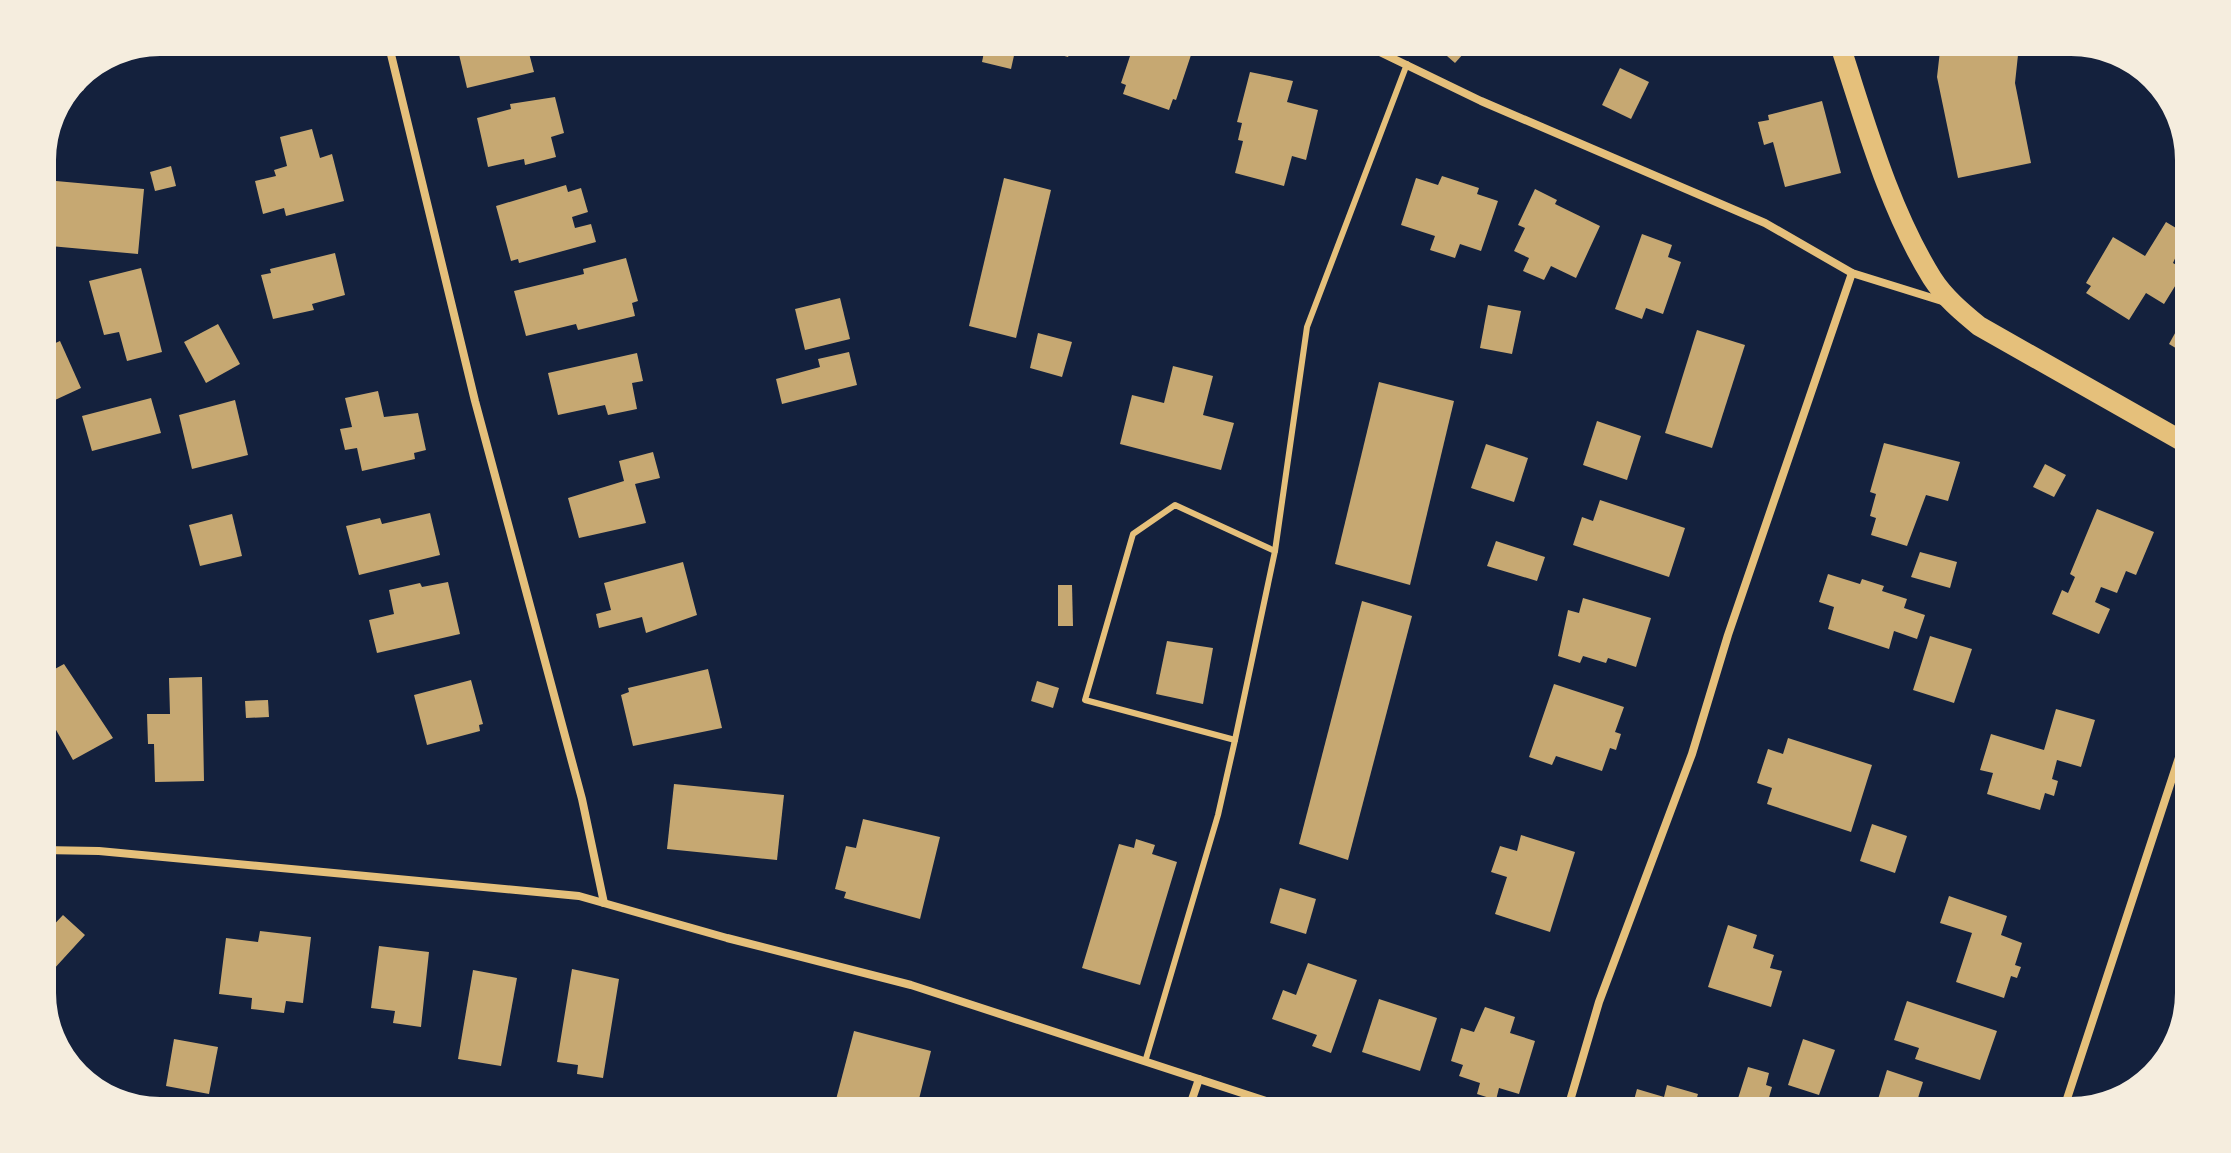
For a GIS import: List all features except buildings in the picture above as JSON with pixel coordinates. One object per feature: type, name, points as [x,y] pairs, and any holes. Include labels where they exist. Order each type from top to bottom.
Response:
[{"type":"main road","points":[[1844,56],[1897,208],[1932,279],[1953,304],[1979,326],[2175,437]]},
{"type":"street","points":[[391,56],[475,401],[582,799],[604,903]]},
{"type":"street","points":[[1390,56],[1481,101],[1765,223],[1852,273],[1953,304]]},
{"type":"street","points":[[1571,1097],[1599,1002],[1682,784],[1728,635],[1852,273]]},
{"type":"street","points":[[2068,1097],[2175,770]]},
{"type":"street","points":[[56,850],[99,851],[579,896],[911,985],[1254,1097]]},
{"type":"street","points":[[1193,1097],[1199,1079]]},
{"type":"lane","points":[[1145,1062],[1218,815],[1235,740],[1275,551],[1307,327],[1407,64]]},
{"type":"lane","points":[[1235,740],[1085,700],[1133,534],[1175,505],[1275,551]]}]
